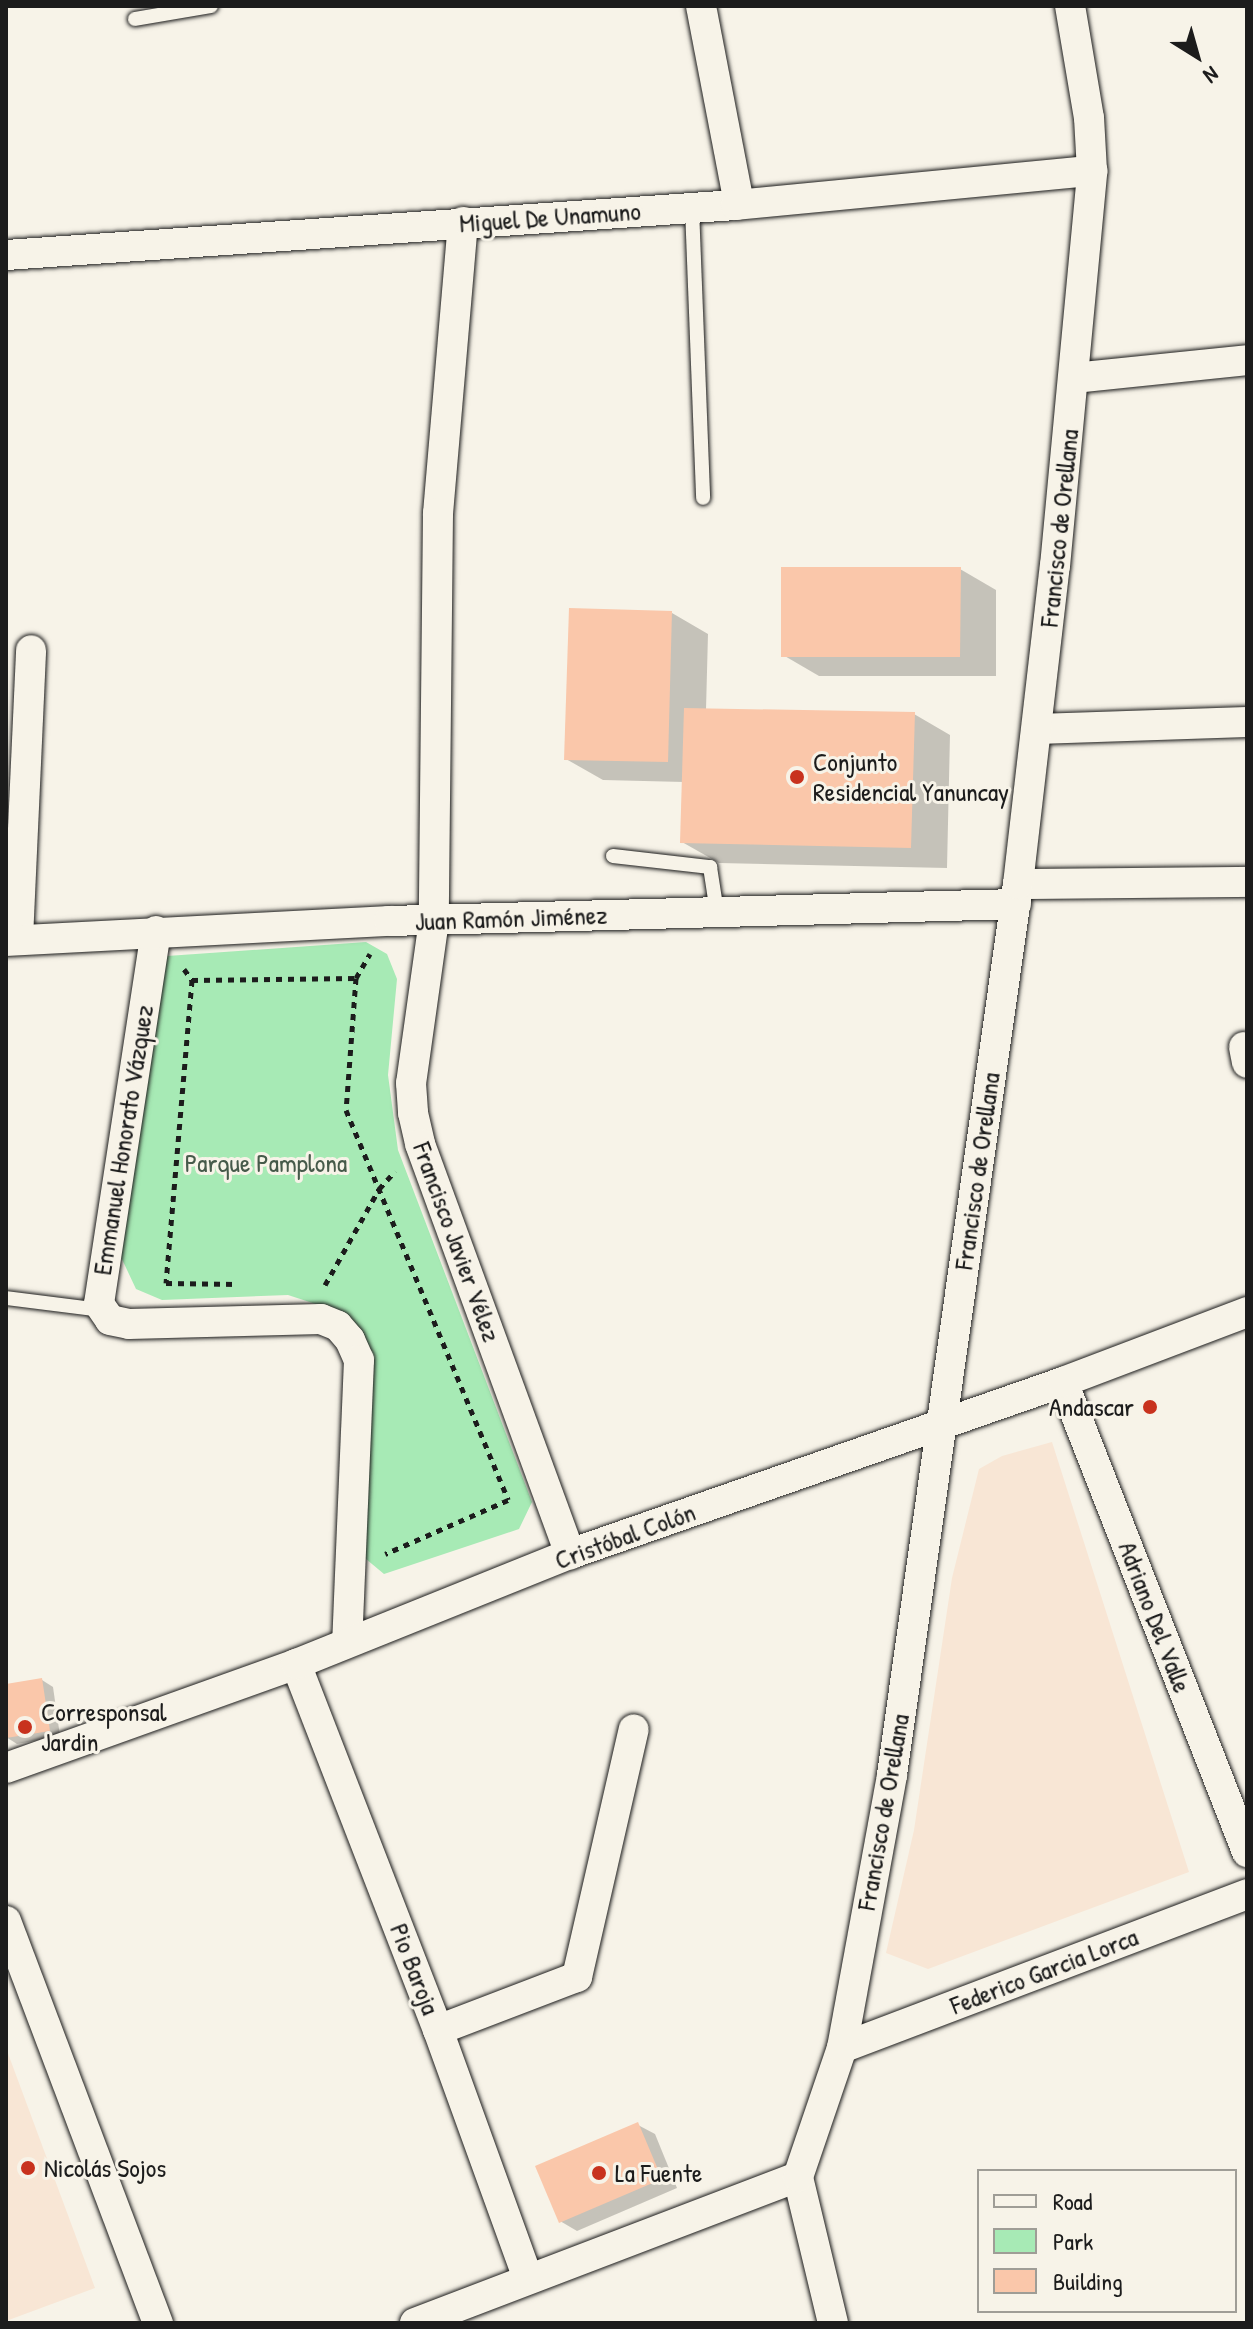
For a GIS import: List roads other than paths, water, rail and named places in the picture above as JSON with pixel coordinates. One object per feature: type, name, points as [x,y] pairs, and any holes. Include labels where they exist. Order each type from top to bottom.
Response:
[{"type":"street","points":[[701,6],[739,203]]},
{"type":"street","name":"Francisco de Orellana","points":[[798,2177],[842,2048],[892,1775],[1017,894],[1074,378],[1092,171],[1089,118],[1070,6]]},
{"type":"street","name":"Miguel De Unamuno","points":[[6,255],[692,208],[1092,171]]},
{"type":"street","name":"Francisco Javier Vélez","points":[[463,222],[438,513],[434,920],[411,1083],[420,1144],[570,1554]]},
{"type":"street","points":[[1074,378],[1247,360]]},
{"type":"street","points":[[12,940],[31,650]]},
{"type":"street","points":[[1037,729],[1247,722]]},
{"type":"street","name":"Juan Ramón Jiménez","points":[[12,940],[156,931],[717,912],[1247,882]]},
{"type":"street","name":"Emmanuel Honorato Vázquez","points":[[156,931],[98,1298],[110,1320],[129,1324],[300,1318],[338,1326],[359,1360],[347,1642]]},
{"type":"street","name":"Cristóbal Colón","points":[[6,1768],[296,1664],[570,1554],[1063,1382],[1247,1312]]},
{"type":"street","name":"Adriano Del Valle","points":[[1063,1382],[1247,1852]]},
{"type":"street","name":"Pio Baroja","points":[[296,1664],[438,2030],[528,2278]]},
{"type":"street","points":[[438,2030],[577,1977],[634,1729]]},
{"type":"street","name":"Federico Garcia Lorca","points":[[842,2048],[1247,1894]]},
{"type":"street","points":[[6,1921],[158,2323]]},
{"type":"street","points":[[415,2323],[798,2177],[833,2323]]},
{"type":"lane","points":[[135,19],[211,6]]},
{"type":"lane","points":[[692,208],[703,498]]},
{"type":"lane","points":[[613,856],[710,867],[717,912]]},
{"type":"lane","points":[[6,1298],[102,1310]]},
{"type":"place","name":"Conjunto Residencial Yanuncay","points":[[797,777]]},
{"type":"place","name":"Andascar","points":[[1150,1407]]},
{"type":"place","name":"Corresponsal Jardin","points":[[25,1727]]},
{"type":"place","name":"Nicolás Sojos","points":[[28,2168]]},
{"type":"place","name":"La Fuente","points":[[599,2173]]},
{"type":"park label","name":"Parque Pamplona","points":[[266,1163]]}]
